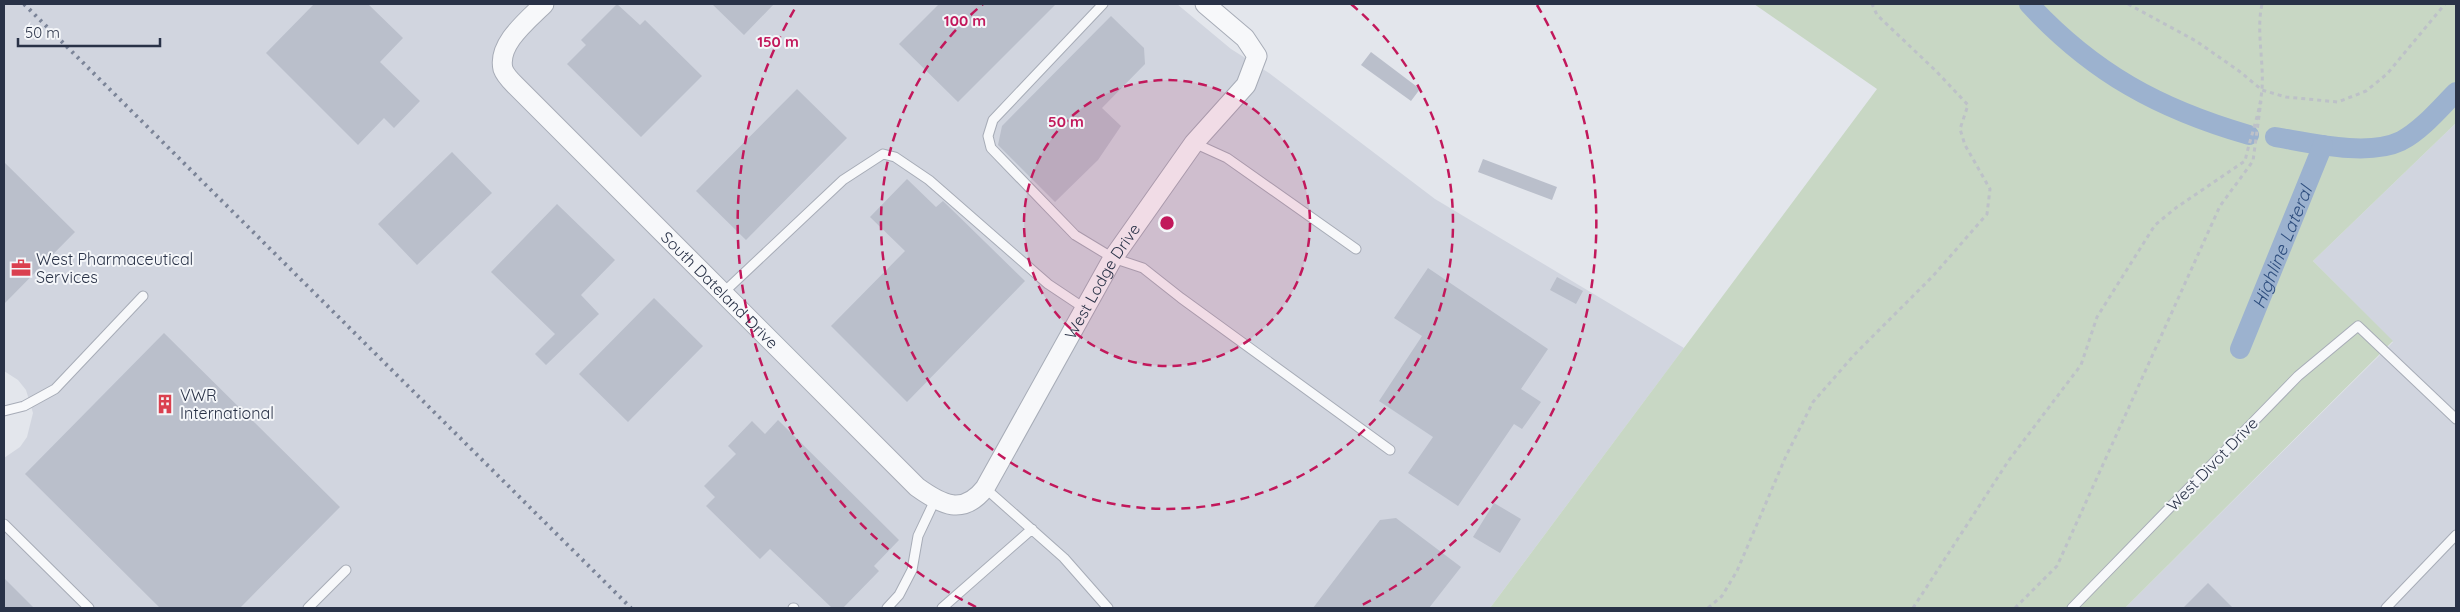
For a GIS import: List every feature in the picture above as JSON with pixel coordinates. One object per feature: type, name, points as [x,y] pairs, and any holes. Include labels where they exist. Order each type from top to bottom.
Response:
[{"type":"street","name":"South Dateland Drive","points":[[544,4],[510,41],[502,56],[504,71],[515,86],[724,292],[917,487],[935,500],[956,507]]},
{"type":"street","name":"West Lodge Drive","points":[[956,507],[977,499],[985,488],[1113,258],[1194,143],[1246,85],[1257,56],[1245,38],[1205,4]]},
{"type":"lane","points":[[1103,4],[993,120],[988,136],[991,148],[1075,235],[1113,258],[1143,268],[1390,450]]},
{"type":"lane","points":[[1194,143],[1227,158],[1356,249]]},
{"type":"lane","points":[[724,292],[843,180],[883,154],[895,157],[929,180],[1048,284],[1084,308]]},
{"type":"lane","points":[[4,411],[24,406],[54,388],[143,296]]},
{"type":"lane","name":"West Divot Drive","points":[[2072,608],[2298,376],[2358,326],[2456,419]]},
{"type":"lane","points":[[985,488],[1064,558],[1108,608]]},
{"type":"lane","points":[[887,608],[899,595],[912,570],[918,536],[935,500]]},
{"type":"lane","points":[[4,524],[89,608]]},
{"type":"lane","points":[[942,608],[1032,530]]},
{"type":"lane","points":[[2386,608],[2456,535]]},
{"type":"lane","points":[[308,608],[346,570]]},
{"type":"path","points":[[1708,608],[1722,596],[1736,571],[1786,456],[1814,402],[1855,354],[1933,276],[1987,214],[1990,189],[1965,145],[1960,128],[1968,105],[1877,15],[1872,4]]},
{"type":"path","points":[[2128,4],[2196,41],[2239,71],[2262,90],[2286,98],[2338,102],[2366,91],[2387,74],[2445,4]]},
{"type":"path","points":[[2015,608],[2057,566],[2220,206],[2253,161],[2262,90],[2262,43],[2259,19],[2262,4]]},
{"type":"path","points":[[1913,608],[2009,460],[2081,365],[2097,317],[2156,226],[2177,207],[2245,161],[2262,90]]},
{"type":"shaded area","points":[[4,4],[1177,4],[1231,49],[1269,73],[1435,199],[1684,348],[1490,608],[4,608],[4,458],[20,447],[27,437],[33,413],[26,390],[18,380],[4,371]]},
{"type":"shaded area","points":[[2456,123],[2456,608],[2125,608],[2393,342],[2313,261]]},
{"type":"green space","points":[[1754,4],[2456,4],[2456,123],[2313,261],[2393,341],[2125,608],[1490,608],[1877,89]]},
{"type":"building","points":[[314,4],[368,4],[403,38],[380,62],[420,101],[394,128],[384,118],[358,145],[266,53]]},
{"type":"building","points":[[617,4],[640,25],[645,20],[702,76],[641,137],[567,64],[586,45],[581,40]]},
{"type":"building","points":[[712,4],[774,4],[744,35]]},
{"type":"building","points":[[939,4],[1056,4],[958,102],[899,44]]},
{"type":"building","points":[[1111,16],[1144,48],[1145,64],[1102,108],[1121,126],[1098,160],[1055,202],[998,145],[1002,126]]},
{"type":"building","points":[[1371,52],[1420,89],[1411,101],[1361,65]]},
{"type":"building","points":[[797,89],[847,138],[746,240],[696,191]]},
{"type":"building","points":[[452,152],[492,193],[417,265],[378,224]]},
{"type":"building","points":[[1483,159],[1557,187],[1552,200],[1478,172]]},
{"type":"building","name":"West Pharmaceutical Services","points":[[4,162],[75,232],[4,304]]},
{"type":"building","points":[[907,179],[936,207],[943,201],[1025,281],[907,402],[831,326],[905,251],[870,217]]},
{"type":"building","points":[[557,204],[615,260],[581,295],[599,314],[546,365],[535,354],[555,334],[491,272]]},
{"type":"building","points":[[1428,268],[1548,349],[1521,389],[1541,402],[1522,429],[1514,424],[1458,506],[1408,473],[1433,437],[1379,401],[1422,336],[1394,318]]},
{"type":"building","points":[[1557,277],[1583,291],[1576,304],[1550,290]]},
{"type":"building","points":[[654,298],[703,346],[628,422],[579,374]]},
{"type":"building","name":"VWR International","points":[[164,333],[340,507],[240,608],[160,608],[25,474]]},
{"type":"building","points":[[778,420],[899,540],[874,566],[879,571],[843,608],[832,608],[770,549],[760,559],[706,506],[715,497],[704,486],[736,454],[728,446],[752,421],[765,434]]},
{"type":"building","points":[[1494,503],[1521,519],[1500,553],[1473,537]]},
{"type":"building","points":[[1396,518],[1461,567],[1429,608],[1313,608],[1380,520]]},
{"type":"building","points":[[4,578],[34,608],[4,608]]},
{"type":"building","points":[[2208,583],[2233,608],[2183,608]]},
{"type":"waterway","points":[[2029,4],[2078,50],[2129,86],[2186,113],[2249,135]]},
{"type":"waterway","points":[[2275,137],[2339,147],[2372,148],[2388,146],[2401,141],[2416,131],[2456,92]]},
{"type":"waterway","name":"Highline Lateral","points":[[2240,349],[2323,145]]},
{"type":"railway","points":[[24,4],[631,608]]},
{"type":"place","name":"West Pharmaceutical Services","points":[[21,268]]},
{"type":"place","name":"VWR International","points":[[165,404]]}]
